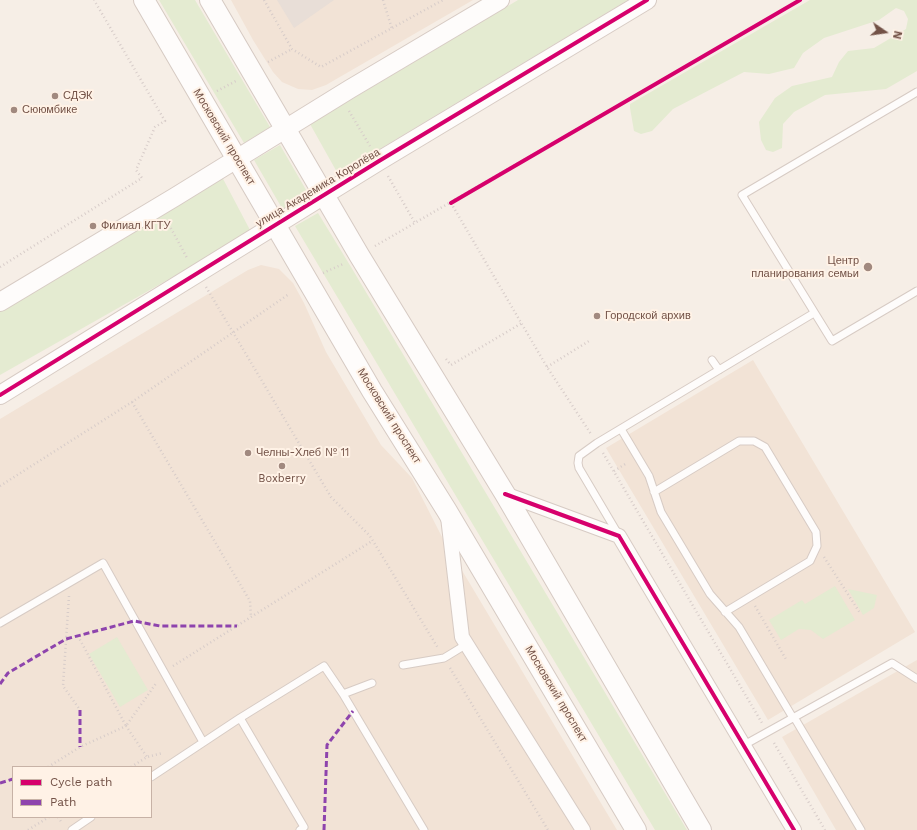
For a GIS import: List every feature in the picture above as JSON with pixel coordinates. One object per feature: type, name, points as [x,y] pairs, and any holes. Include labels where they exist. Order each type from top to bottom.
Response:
[{"type":"main road","name":"Московский проспект","points":[[144,0],[372,391],[447,511],[636,830]]},
{"type":"main road","points":[[210,0],[359,255],[505,494],[701,830]]},
{"type":"street","points":[[0,302],[500,0]]},
{"type":"street","name":"улица Академика Королёва","points":[[0,395],[325,195],[648,0]]},
{"type":"street","points":[[505,494],[619,536],[794,830]]},
{"type":"street","points":[[447,511],[462,637],[583,830]]},
{"type":"lane","points":[[916,293],[832,341],[742,195],[917,92]]},
{"type":"lane","points":[[619,536],[578,463],[580,456],[597,443],[814,313]]},
{"type":"lane","points":[[712,360],[720,370]]},
{"type":"lane","points":[[621,429],[649,476],[661,512],[677,540],[710,594],[739,627],[861,830]]},
{"type":"lane","points":[[654,492],[739,441],[754,441],[766,447],[816,532],[817,546],[810,561],[725,612]]},
{"type":"lane","points":[[0,623],[103,562],[204,742]]},
{"type":"lane","points":[[402,665],[444,658],[467,644]]},
{"type":"lane","points":[[744,745],[892,663],[917,679]]},
{"type":"lane","points":[[152,776],[240,718],[324,666],[343,694],[424,830]]},
{"type":"lane","points":[[343,694],[372,683]]},
{"type":"lane","points":[[240,718],[304,827],[300,830]]},
{"type":"lane","points":[[72,830],[90,818]]},
{"type":"path","points":[[0,267],[142,178],[136,170],[155,127],[165,121],[94,0]]},
{"type":"path","points":[[264,0],[292,48],[321,67],[443,0]]},
{"type":"path","points":[[383,0],[392,28]]},
{"type":"path","points":[[378,252],[374,246],[451,203],[800,0]]},
{"type":"path","points":[[266,64],[292,48]]},
{"type":"path","points":[[211,94],[238,80]]},
{"type":"path","points":[[348,110],[371,148]]},
{"type":"path","points":[[387,174],[415,223]]},
{"type":"path","points":[[451,203],[547,367],[597,443],[825,830]]},
{"type":"path","points":[[166,220],[187,258]]},
{"type":"path","points":[[323,273],[343,264]]},
{"type":"path","points":[[205,285],[232,333],[331,497],[372,541],[548,830]]},
{"type":"path","points":[[0,486],[132,402],[289,294]]},
{"type":"path","points":[[442,353],[451,365],[522,323]]},
{"type":"path","points":[[547,367],[589,341]]},
{"type":"path","points":[[132,402],[250,602],[251,617]]},
{"type":"path","points":[[50,766],[80,747],[126,726],[164,672],[372,541]]},
{"type":"path","points":[[817,546],[860,613]]},
{"type":"path","points":[[70,582],[63,686],[80,710]]},
{"type":"path","points":[[750,597],[787,661]]},
{"type":"path","points":[[78,636],[126,726],[147,757]]},
{"type":"path","points":[[28,830],[47,818]]},
{"type":"shaded area","points":[[231,0],[473,0],[326,85],[312,90],[298,89],[282,82],[273,72]]},
{"type":"shaded area","points":[[277,0],[334,0],[294,28]]},
{"type":"shaded area","points":[[261,265],[279,269],[293,283],[304,303],[326,352],[381,445],[412,478],[442,537],[617,830],[0,830],[0,419],[248,270]]},
{"type":"shaded area","points":[[753,360],[915,632],[768,720],[606,448]]},
{"type":"shaded area","points":[[917,660],[917,830],[836,830],[782,737]]},
{"type":"green space","points":[[159,0],[195,0],[270,127],[244,143]]},
{"type":"green space","points":[[518,0],[628,0],[338,174],[310,124]]},
{"type":"green space","points":[[810,0],[917,0],[917,71],[886,89],[825,95],[794,112],[783,124],[782,148],[773,152],[766,150],[761,140],[759,122],[775,98],[792,86],[832,77],[839,62],[848,51],[874,48],[906,29],[908,19],[904,11],[896,8],[879,20],[824,38],[803,53],[794,68],[769,74],[744,72],[673,109],[652,131],[641,134],[634,131],[630,104]]},
{"type":"green space","points":[[280,145],[309,195],[283,210],[254,160]]},
{"type":"green space","points":[[221,175],[250,230],[201,261],[0,375],[0,310]]},
{"type":"green space","points":[[318,213],[687,830],[655,830],[295,226]]},
{"type":"green space","points":[[835,586],[855,620],[823,639],[811,630],[799,629],[781,640],[769,620],[802,600],[805,604]]},
{"type":"green space","points":[[848,589],[877,595],[874,608],[863,615]]},
{"type":"green space","points":[[117,637],[148,690],[120,707],[89,654]]},
{"type":"marked path","points":[[0,684],[8,673],[66,639],[134,621],[160,626],[237,626]]},
{"type":"marked path","points":[[80,710],[80,747]]},
{"type":"marked path","points":[[324,830],[327,745],[353,711]]},
{"type":"marked path","points":[[0,783],[12,779]]},
{"type":"cycle path","points":[[0,395],[379,161],[647,0]]},
{"type":"cycle path","points":[[451,203],[800,0]]},
{"type":"cycle path","points":[[505,494],[619,536],[794,830]]},
{"type":"place","name":"СДЭК","points":[[55,96]]},
{"type":"place","name":"Сююмбике","points":[[14,110]]},
{"type":"place","name":"Филиал КГТУ","points":[[93,226]]},
{"type":"place","name":"Центр планирования семьи","points":[[868,267]]},
{"type":"place","name":"Городской архив","points":[[597,316]]},
{"type":"place","name":"Челны-Хлеб № 11","points":[[248,453]]},
{"type":"place","name":"Boxberry","points":[[282,466]]}]
